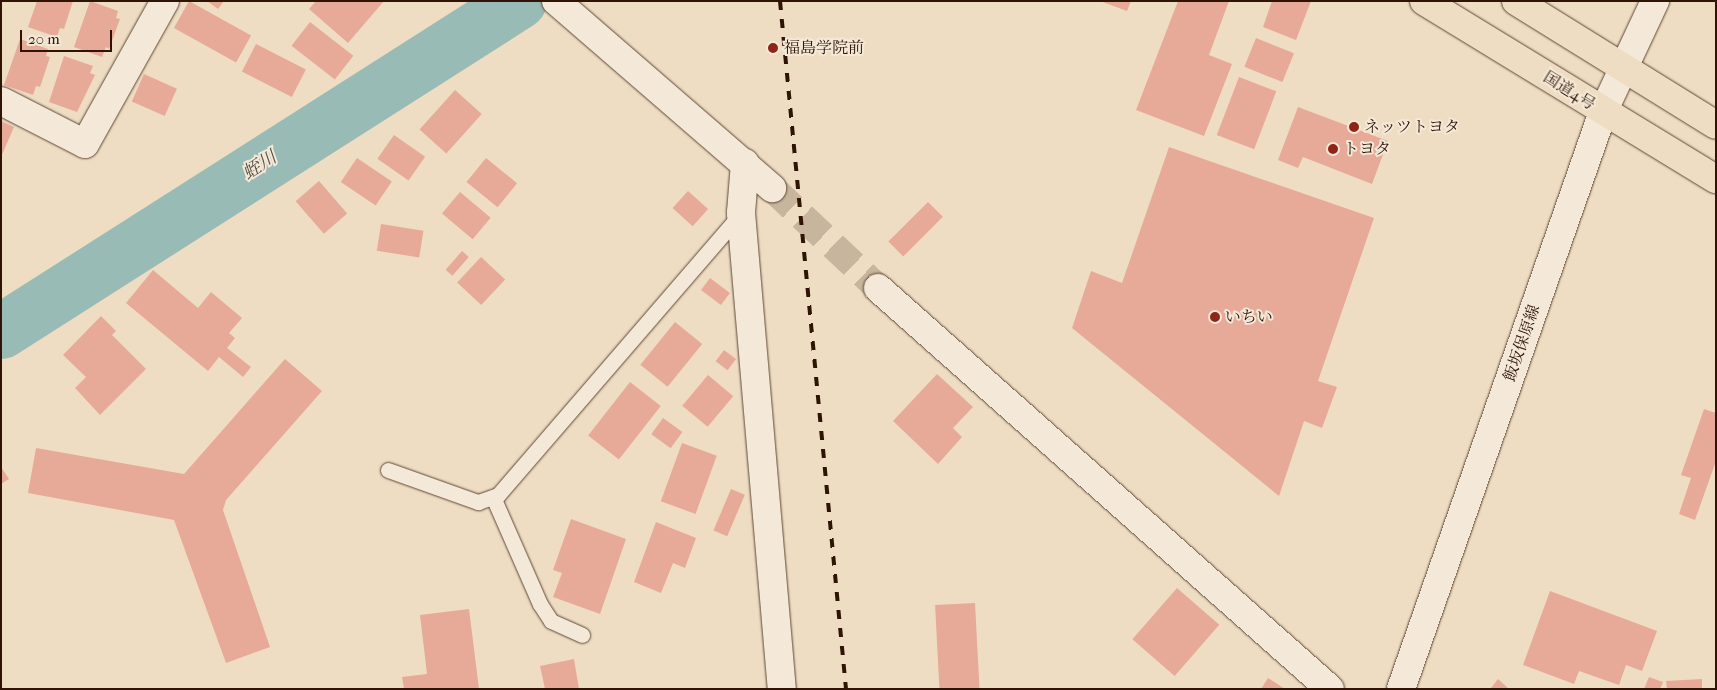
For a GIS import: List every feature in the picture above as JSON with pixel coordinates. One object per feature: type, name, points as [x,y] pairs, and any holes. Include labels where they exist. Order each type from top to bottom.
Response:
[{"type":"highway","name":"国道4号","points":[[1424,1],[1603,112],[1716,179]]},
{"type":"highway","points":[[1516,1],[1716,125]]},
{"type":"street","points":[[1,101],[85,144],[165,1]]},
{"type":"street","name":"飯坂保原線","points":[[1401,689],[1603,112],[1655,1]]},
{"type":"street","points":[[565,9],[772,188]]},
{"type":"street","points":[[745,163],[741,213],[782,689]]},
{"type":"street","points":[[878,288],[1330,689]]},
{"type":"lane","points":[[388,470],[478,502],[493,497],[741,213]]},
{"type":"lane","points":[[493,497],[540,604],[551,620],[582,635]]},
{"type":"building","points":[[37,1],[73,1],[64,29],[60,28],[57,37],[28,27]]},
{"type":"building","points":[[90,1],[118,11],[116,18],[120,19],[109,49],[106,47],[102,57],[74,47]]},
{"type":"building","points":[[189,1],[251,35],[236,63],[174,28]]},
{"type":"building","points":[[207,1],[224,1],[218,9]]},
{"type":"building","points":[[316,1],[384,1],[348,43],[309,9]]},
{"type":"building","points":[[1100,1],[1131,1],[1127,11]]},
{"type":"building","points":[[1178,1],[1229,1],[1209,55],[1232,64],[1204,136],[1136,110]]},
{"type":"building","points":[[1272,1],[1311,1],[1296,40],[1263,27]]},
{"type":"building","points":[[310,22],[353,56],[335,80],[292,46]]},
{"type":"building","points":[[1256,38],[1294,53],[1282,82],[1244,67]]},
{"type":"building","points":[[20,39],[48,49],[46,56],[50,57],[40,87],[36,86],[33,95],[4,85]]},
{"type":"building","points":[[256,44],[306,69],[292,97],[242,72]]},
{"type":"building","points":[[64,56],[93,66],[90,73],[95,75],[77,112],[49,102]]},
{"type":"building","points":[[144,74],[177,89],[165,116],[132,101]]},
{"type":"building","points":[[1239,77],[1276,91],[1254,149],[1217,135]]},
{"type":"building","points":[[455,90],[482,114],[446,153],[420,129]]},
{"type":"building","name":"トヨタ","points":[[1298,107],[1388,141],[1372,184],[1303,157],[1298,168],[1278,160]]},
{"type":"building","points":[[1,121],[14,127],[1,157]]},
{"type":"building","points":[[394,135],[425,157],[408,181],[377,159]]},
{"type":"building","points":[[1169,147],[1374,218],[1318,381],[1337,387],[1322,428],[1304,421],[1279,496],[1072,328],[1091,271],[1122,283]]},
{"type":"building","points":[[357,158],[392,181],[376,206],[341,182]]},
{"type":"building","points":[[486,158],[517,183],[498,207],[466,182]]},
{"type":"building","points":[[319,181],[347,213],[324,234],[296,201]]},
{"type":"building","points":[[688,191],[708,209],[693,226],[673,208]]},
{"type":"building","points":[[460,192],[491,218],[473,239],[442,213]]},
{"type":"building","points":[[928,202],[943,217],[903,256],[888,242]]},
{"type":"building","points":[[381,224],[423,231],[419,257],[377,251]]},
{"type":"building","points":[[462,251],[469,257],[452,276],[446,270]]},
{"type":"building","points":[[481,257],[505,280],[481,305],[457,283]]},
{"type":"building","points":[[153,270],[198,308],[211,292],[242,318],[229,333],[235,338],[227,348],[251,367],[243,377],[219,357],[208,371],[126,303]]},
{"type":"building","points":[[710,278],[730,293],[721,305],[701,290]]},
{"type":"building","points":[[101,316],[116,331],[112,335],[146,369],[100,415],[75,388],[86,377],[63,355]]},
{"type":"building","points":[[675,322],[702,344],[668,387],[640,365]]},
{"type":"building","points":[[724,350],[736,359],[728,370],[716,361]]},
{"type":"building","points":[[285,359],[322,391],[226,500],[223,510],[270,647],[226,663],[174,520],[28,493],[36,448],[184,474]]},
{"type":"building","points":[[937,374],[973,407],[953,428],[962,437],[938,464],[893,421]]},
{"type":"building","points":[[708,375],[733,396],[708,427],[682,406]]},
{"type":"building","points":[[630,382],[661,406],[619,460],[588,436]]},
{"type":"building","points":[[1704,409],[1716,413],[1716,461],[1695,520],[1679,514],[1691,478],[1681,475]]},
{"type":"building","points":[[663,418],[682,432],[671,448],[651,434]]},
{"type":"building","points":[[682,443],[717,456],[696,514],[661,501]]},
{"type":"building","points":[[1,467],[9,479],[1,484]]},
{"type":"building","points":[[731,489],[745,495],[727,536],[713,530]]},
{"type":"building","points":[[571,519],[626,539],[600,614],[553,597],[562,573],[553,570]]},
{"type":"building","points":[[656,522],[696,538],[685,568],[673,563],[661,593],[634,582]]},
{"type":"building","points":[[1177,588],[1219,625],[1175,676],[1132,639]]},
{"type":"building","points":[[1550,591],[1657,631],[1642,671],[1626,665],[1619,685],[1579,671],[1574,684],[1523,665]]},
{"type":"building","points":[[975,603],[980,689],[939,689],[935,605]]},
{"type":"building","points":[[469,609],[479,689],[404,689],[402,677],[427,674],[420,615]]},
{"type":"building","points":[[574,659],[579,689],[545,689],[540,666]]},
{"type":"building","points":[[1649,677],[1663,682],[1660,689],[1644,689]]},
{"type":"building","points":[[1268,678],[1285,689],[1261,689]]},
{"type":"building","points":[[1498,679],[1509,689],[1490,689]]},
{"type":"building","points":[[1702,679],[1702,689],[1667,689],[1666,681]]},
{"type":"waterway","name":"蛭川","points":[[1,331],[519,1]]},
{"type":"tunnel","points":[[772,188],[878,288]]},
{"type":"railway","points":[[780,1],[846,689]]},
{"type":"place","name":"福島学院前","points":[[773,48]]},
{"type":"place","name":"ネッツトヨタ","points":[[1354,127]]},
{"type":"place","name":"トヨタ","points":[[1333,149]]},
{"type":"place","name":"いちい","points":[[1215,317]]}]
